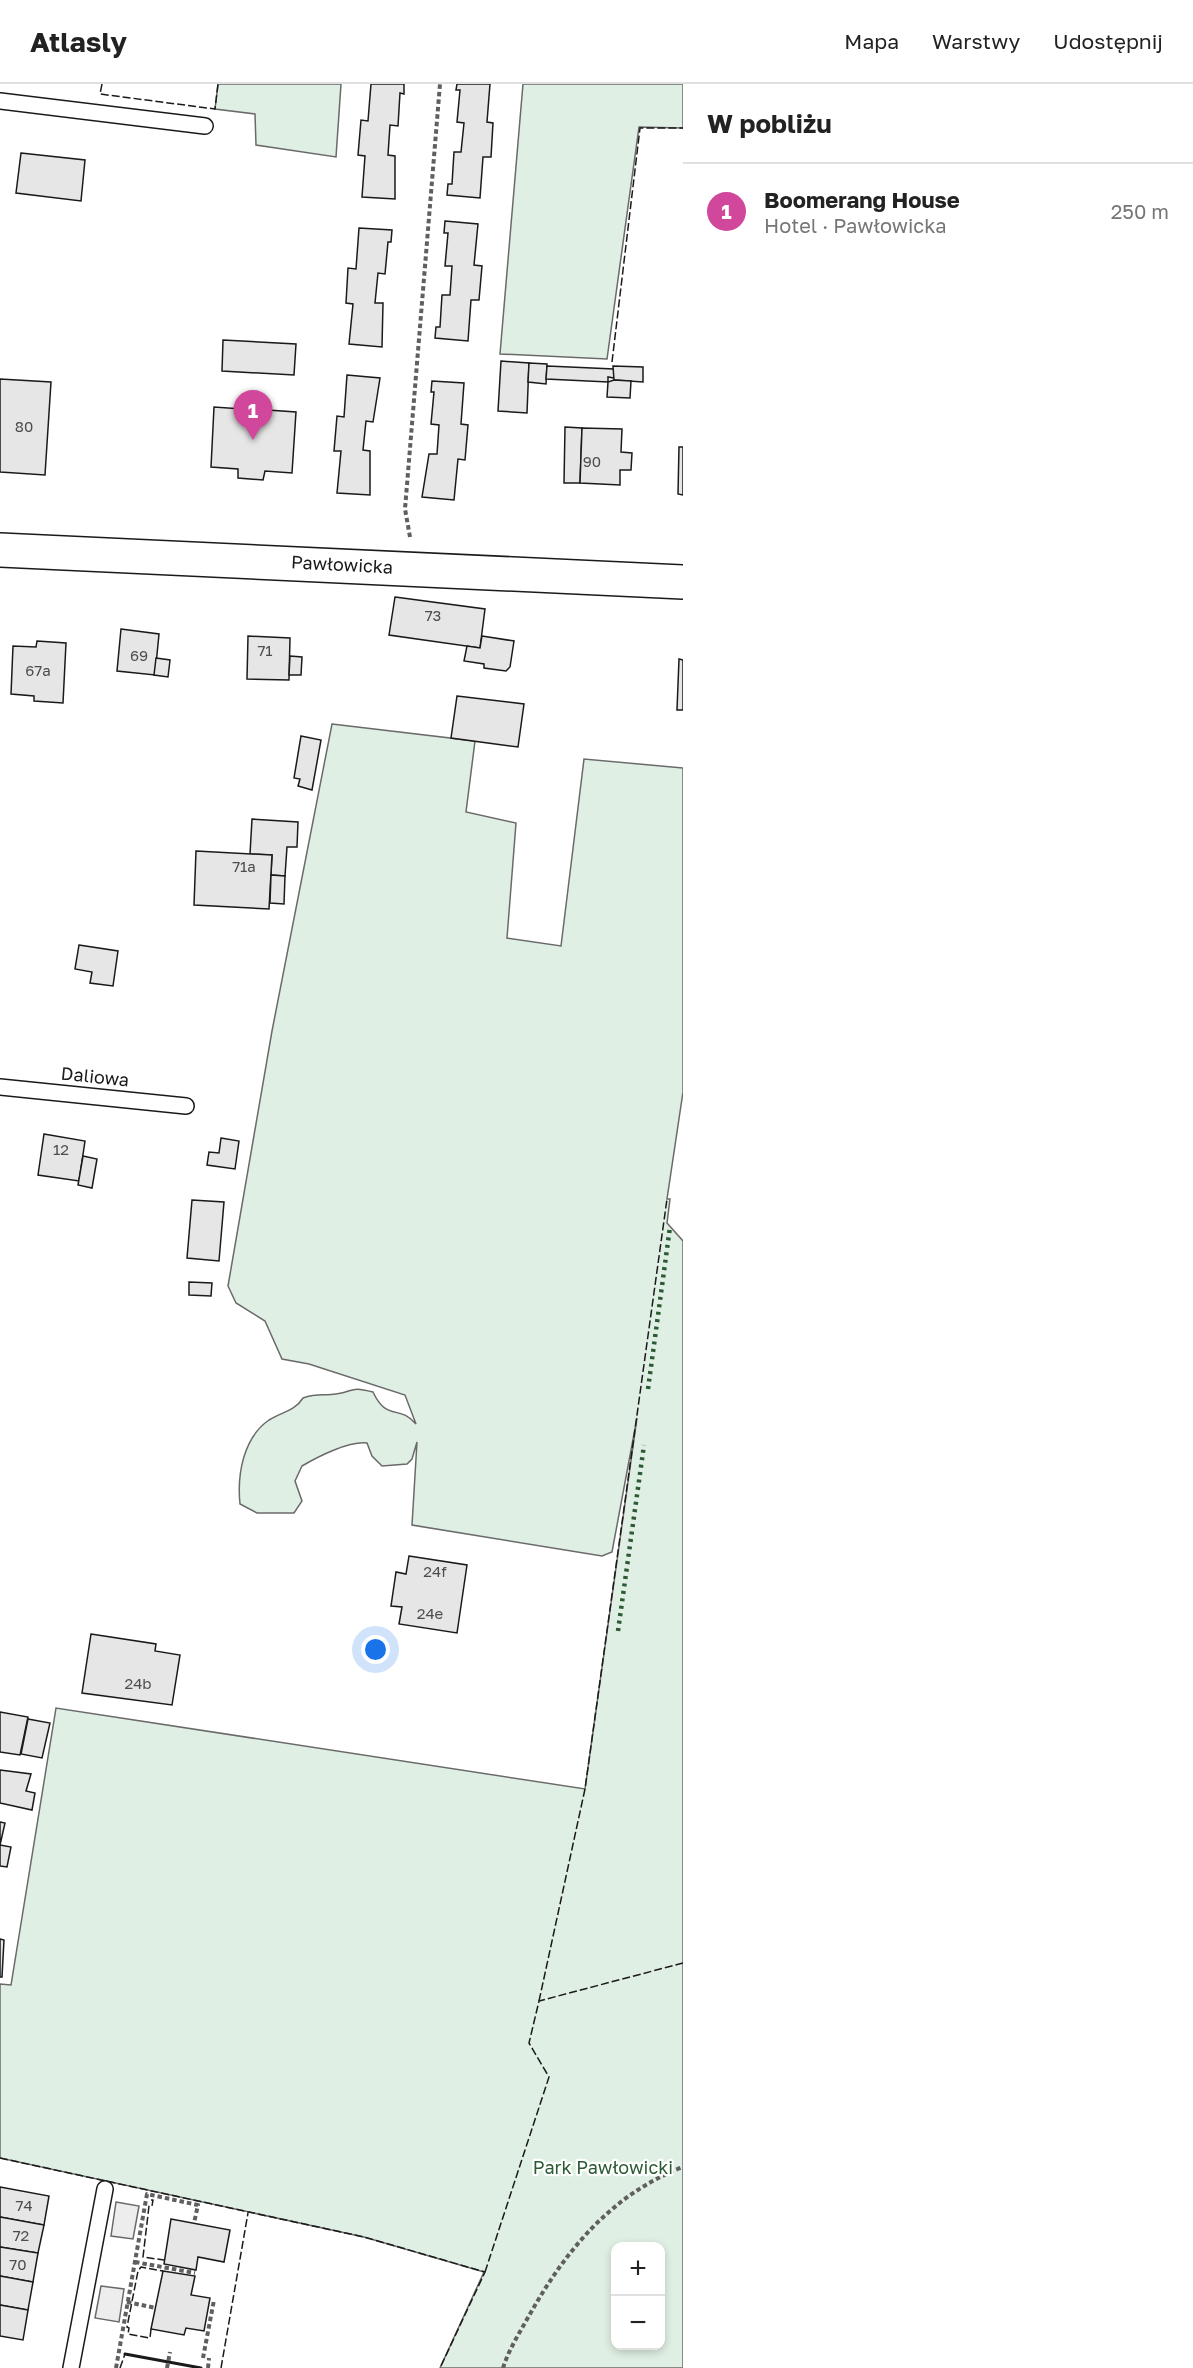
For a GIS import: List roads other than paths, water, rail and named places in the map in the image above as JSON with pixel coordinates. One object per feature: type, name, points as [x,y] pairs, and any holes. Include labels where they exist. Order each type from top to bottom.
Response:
[{"type":"street","name":"Pawłowicka","points":[[0,550],[683,582]]},
{"type":"lane","points":[[0,101],[205,126]]},
{"type":"lane","name":"Daliowa","points":[[0,1087],[186,1106]]},
{"type":"lane","points":[[71,2368],[105,2189]]},
{"type":"place","name":"Boomerang House","points":[[253,440]]},
{"type":"park label","name":"Park Pawłowicki","points":[[603,2168]]}]
